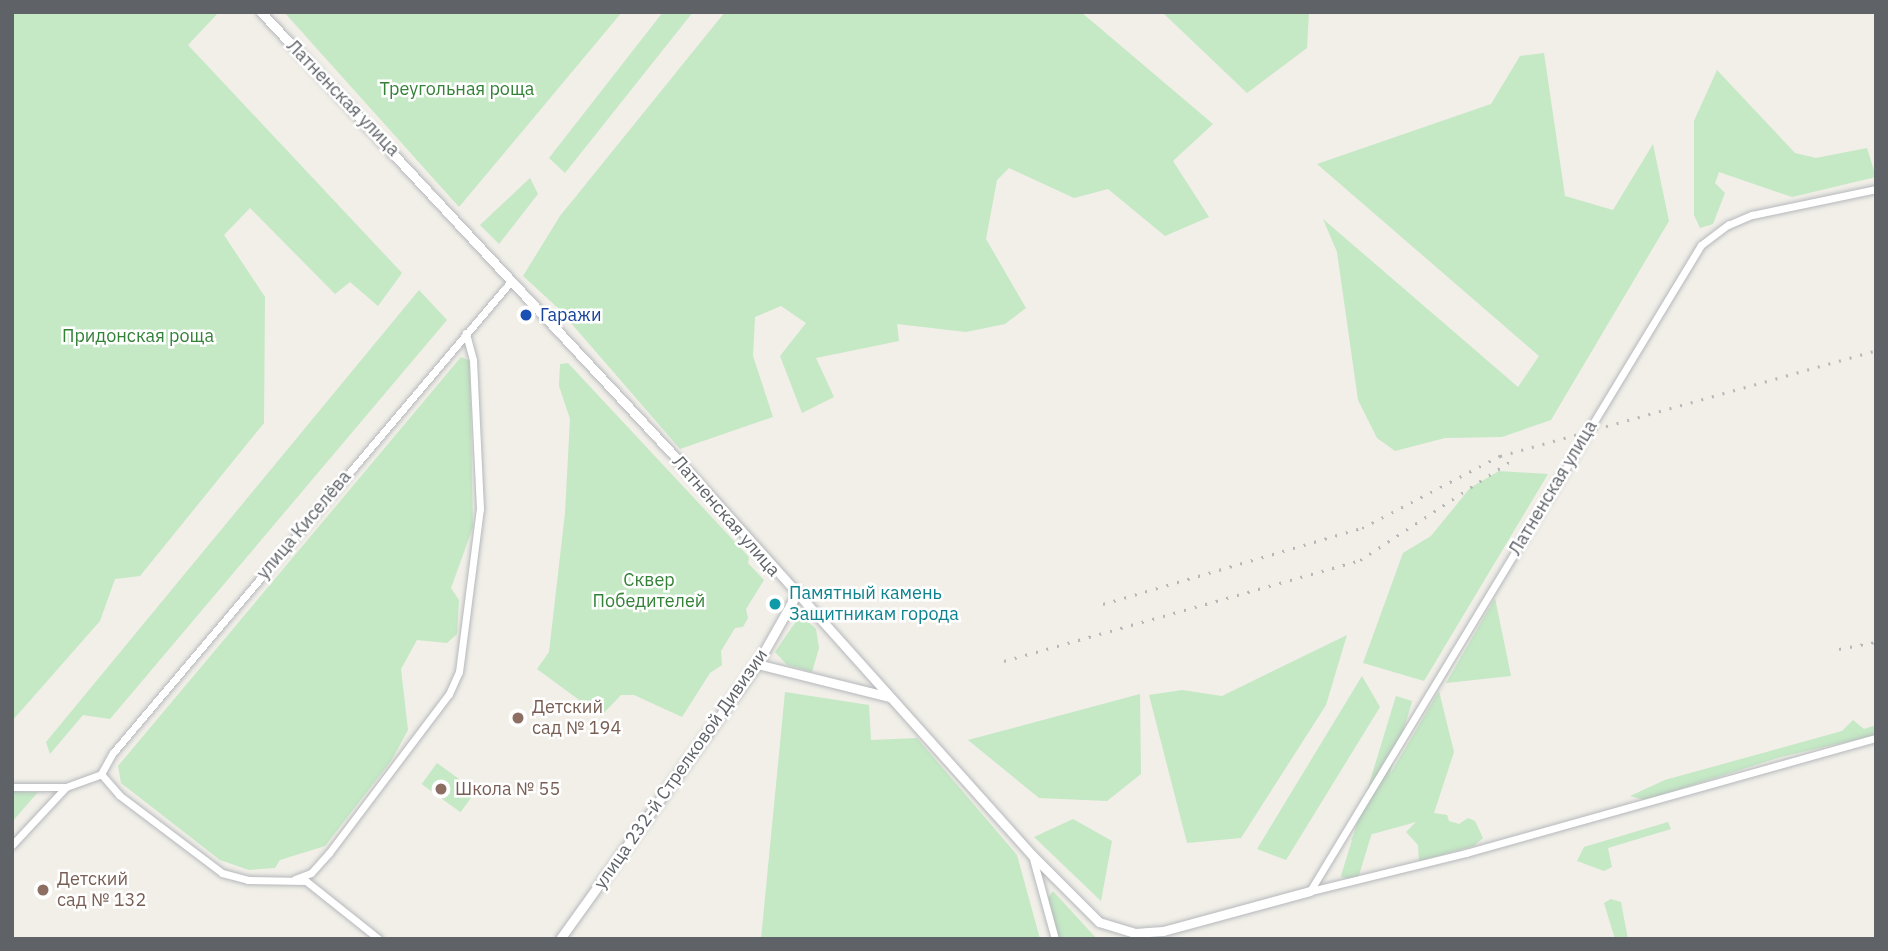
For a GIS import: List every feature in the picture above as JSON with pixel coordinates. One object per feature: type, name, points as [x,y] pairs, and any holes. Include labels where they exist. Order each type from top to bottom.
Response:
[{"type":"street","name":"Латненская улица","points":[[261,12],[512,280],[1032,855],[1100,922],[1135,933],[1163,931],[1466,853],[1876,738]]},
{"type":"street","name":"Латненская улица","points":[[1310,891],[1702,245],[1728,225],[1752,215],[1876,189]]},
{"type":"street","name":"улица Киселёва","points":[[101,774],[112,754],[512,280]]},
{"type":"street","points":[[12,787],[66,787],[101,774],[119,795],[222,873],[248,880],[295,879],[311,873],[330,853],[449,694],[459,672],[480,509],[473,360],[466,333]]},
{"type":"street","name":"улица 232-й Стрелковой Дивизии","points":[[560,939],[757,664],[796,595]]},
{"type":"street","points":[[757,664],[891,697]]},
{"type":"street","points":[[12,845],[66,787]]},
{"type":"street","points":[[1032,855],[1055,939]]},
{"type":"street","points":[[295,879],[313,885],[379,939]]},
{"type":"green space","name":"Придонская роща","points":[[12,12],[219,12],[188,45],[402,273],[378,306],[350,282],[335,294],[250,208],[224,235],[265,297],[264,423],[140,576],[115,579],[100,621],[12,721]]},
{"type":"green space","name":"Треугольная роща","points":[[284,12],[622,12],[459,207]]},
{"type":"green space","points":[[663,12],[693,12],[565,173],[549,158]]},
{"type":"green space","points":[[725,12],[1081,12],[1213,124],[1173,161],[1209,217],[1165,236],[1108,189],[1074,198],[1009,168],[997,180],[986,239],[1026,308],[1005,324],[966,332],[897,324],[899,341],[816,358],[834,397],[802,413],[780,356],[806,323],[781,306],[755,317],[753,356],[773,417],[680,449],[558,308],[523,276],[560,216]]},
{"type":"green space","points":[[1162,12],[1309,12],[1307,48],[1247,93]]},
{"type":"green space","points":[[1544,53],[1565,196],[1613,210],[1653,144],[1669,221],[1551,420],[1502,437],[1445,438],[1395,451],[1377,438],[1358,400],[1337,252],[1323,219],[1518,387],[1539,356],[1317,164],[1491,104],[1520,56]]},
{"type":"green space","points":[[1717,70],[1795,153],[1816,158],[1867,148],[1876,177],[1792,197],[1719,172],[1715,183],[1725,193],[1713,224],[1700,228],[1694,215],[1694,121]]},
{"type":"green space","points":[[530,178],[538,194],[499,244],[480,225]]},
{"type":"green space","points":[[419,290],[447,320],[110,719],[83,715],[50,754],[46,742]]},
{"type":"green space","points":[[461,357],[470,361],[473,527],[451,588],[459,600],[457,634],[447,643],[417,640],[401,669],[408,730],[391,761],[325,846],[280,860],[275,868],[249,870],[220,860],[121,783],[118,766]]},
{"type":"green space","name":"Сквер Победителей","points":[[568,363],[749,557],[748,563],[764,580],[746,609],[748,618],[743,627],[735,628],[721,651],[722,665],[710,673],[682,717],[634,695],[621,695],[601,716],[537,669],[549,652],[565,513],[570,419],[559,386],[560,364]]},
{"type":"green space","points":[[1499,471],[1548,474],[1424,681],[1363,663],[1403,553],[1431,536],[1470,488]]},
{"type":"green space","points":[[1495,598],[1511,676],[1446,683]]},
{"type":"green space","points":[[804,618],[816,629],[819,648],[812,672],[787,665],[775,652],[797,620]]},
{"type":"green space","points":[[1347,635],[1326,705],[1241,838],[1187,843],[1149,695],[1182,690],[1222,696]]},
{"type":"green space","points":[[1362,676],[1380,707],[1286,860],[1257,849]]},
{"type":"green space","points":[[1439,691],[1454,752],[1434,813],[1447,815],[1449,821],[1459,824],[1468,818],[1475,821],[1483,838],[1474,846],[1419,861],[1418,845],[1406,832],[1416,822],[1351,840]]},
{"type":"green space","points":[[785,692],[869,705],[871,740],[917,738],[1017,855],[1040,939],[761,939]]},
{"type":"green space","points":[[1140,694],[1141,774],[1107,801],[1039,798],[968,740]]},
{"type":"green space","points":[[1396,696],[1412,701],[1357,882],[1341,877]]},
{"type":"green space","points":[[1853,720],[1864,729],[1876,725],[1876,735],[1781,757],[1645,800],[1630,796],[1665,780],[1842,731]]},
{"type":"green space","points":[[437,763],[476,791],[461,812],[422,784]]},
{"type":"green space","points":[[12,791],[38,792],[12,822]]},
{"type":"green space","points":[[1073,819],[1112,841],[1101,901],[1034,837]]},
{"type":"green space","points":[[1668,822],[1671,829],[1608,848],[1612,867],[1604,871],[1577,861],[1584,847]]},
{"type":"green space","points":[[1053,891],[1097,939],[1059,939],[1047,899]]},
{"type":"green space","points":[[1611,899],[1621,902],[1628,939],[1615,939],[1604,903]]},
{"type":"railway","points":[[1103,604],[1362,528],[1500,456],[1876,350]]},
{"type":"railway","points":[[1004,661],[1360,560],[1512,460]]},
{"type":"railway","points":[[1839,649],[1876,642]]},
{"type":"place","name":"Гаражи","points":[[526,315]]},
{"type":"place","name":"Памятный камень Защитникам города","points":[[775,604]]},
{"type":"place","name":"Детский сад № 194","points":[[518,718]]},
{"type":"place","name":"Школа № 55","points":[[441,789]]},
{"type":"place","name":"Детский сад № 132","points":[[43,890]]}]
